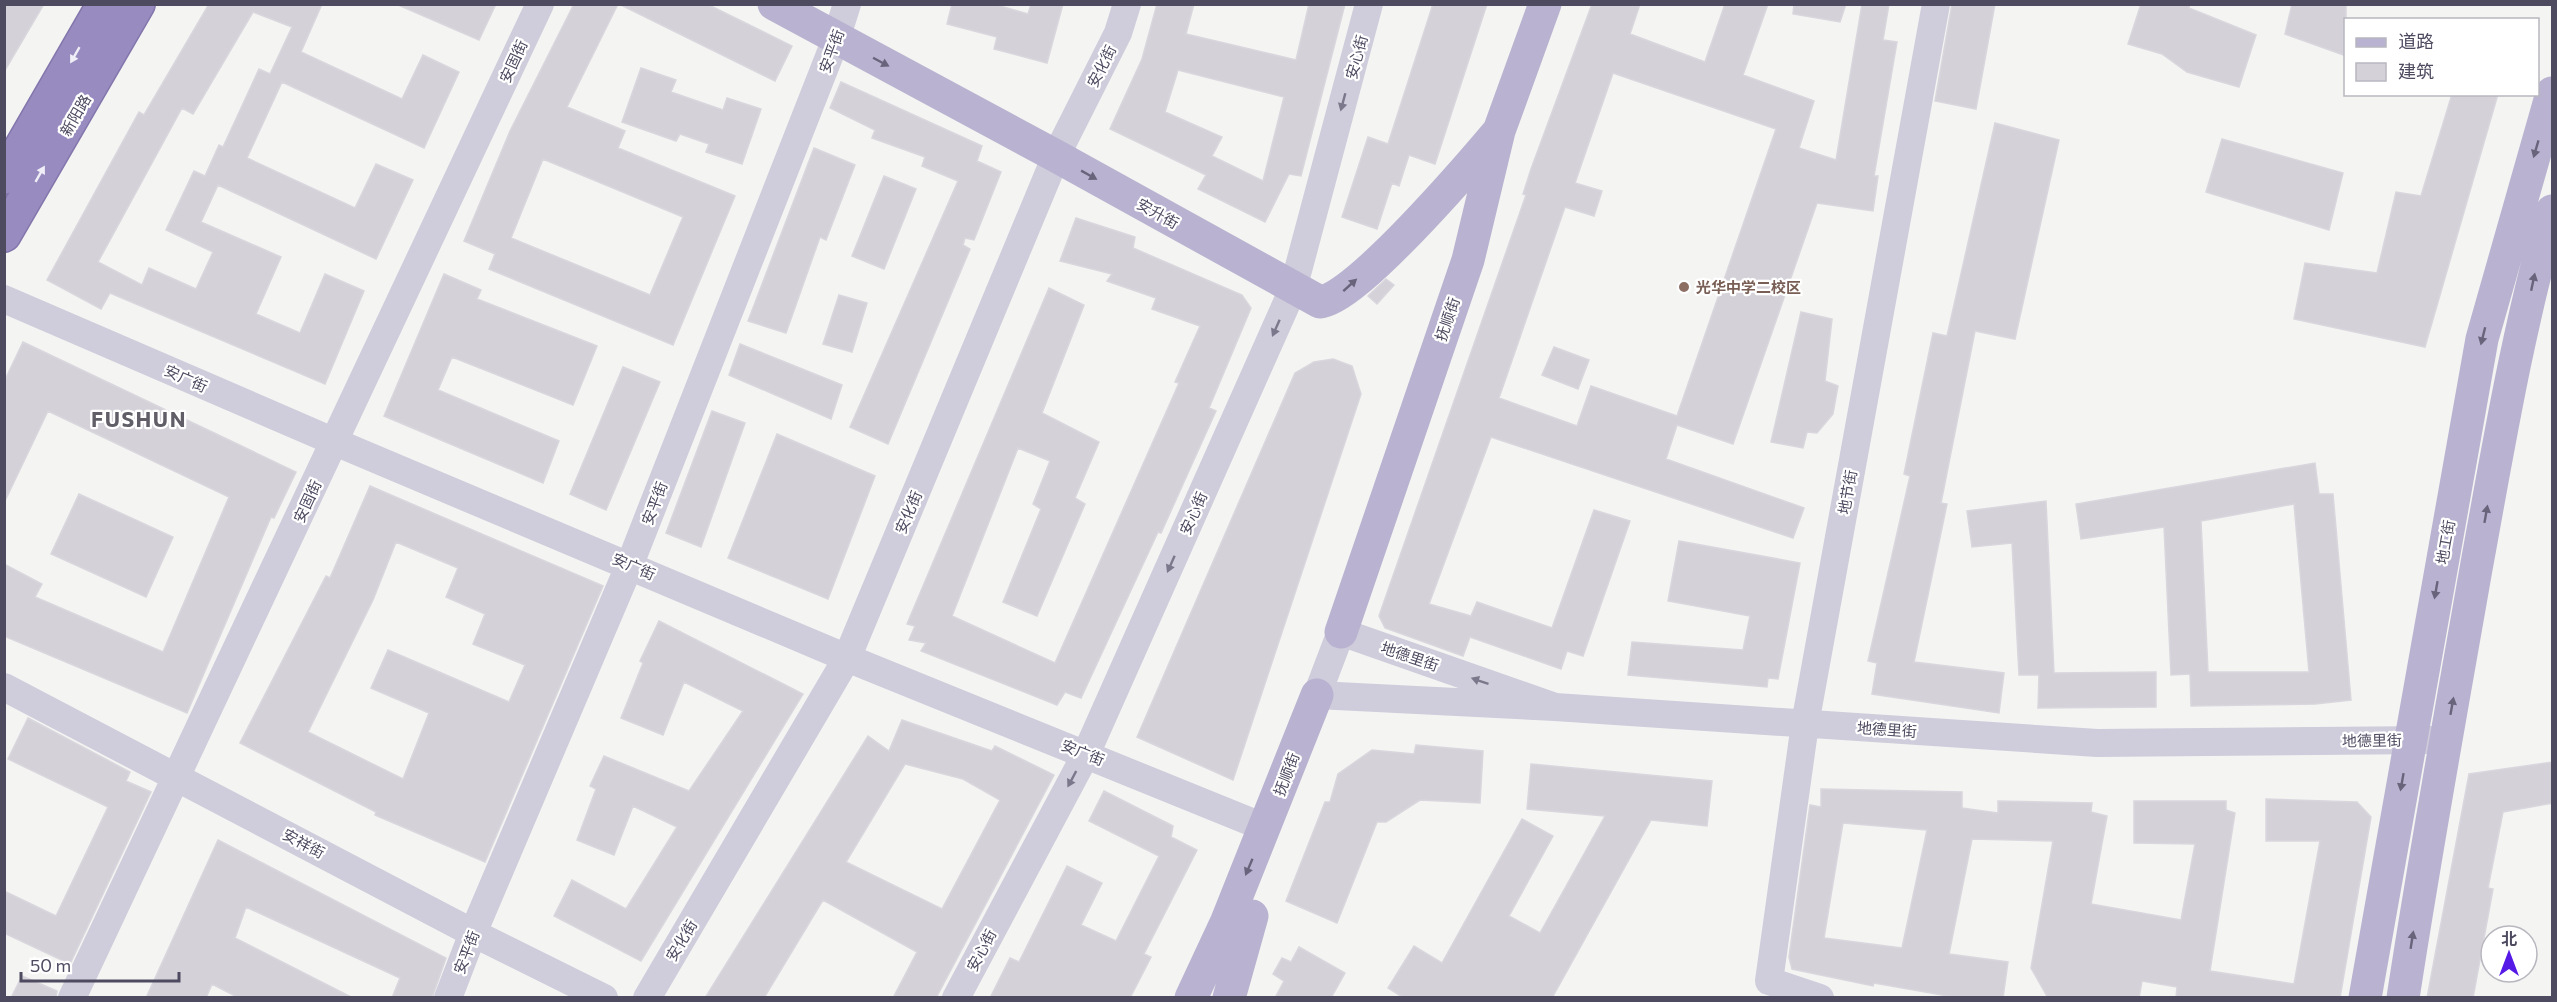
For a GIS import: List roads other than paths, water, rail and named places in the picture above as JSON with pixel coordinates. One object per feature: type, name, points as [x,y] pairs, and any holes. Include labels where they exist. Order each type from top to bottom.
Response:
[{"type":"highway","name":"新阳路","points":[[4,177],[104,4]]},
{"type":"highway","name":"新阳路","points":[[7,235],[138,4]]},
{"type":"main road","name":"安升街","points":[[774,4],[1320,302],[1337,298],[1444,197],[1499,130]]},
{"type":"main road","name":"抚顺街","points":[[1341,632],[1467,260],[1499,130],[1545,4]]},
{"type":"main road","name":"地工街","points":[[2365,998],[2482,339],[2553,93]]},
{"type":"main road","points":[[2403,998],[2445,740],[2505,412],[2537,264],[2553,211]]},
{"type":"main road","name":"抚顺街","points":[[1191,998],[1266,828],[1317,695]]},
{"type":"main road","name":"抚顺街","points":[[1215,998],[1284,843],[1317,695]]},
{"type":"main road","name":"抚顺街","points":[[1229,998],[1252,916]]},
{"type":"street","name":"安固街","points":[[72,998],[540,4]]},
{"type":"street","name":"安平街","points":[[448,998],[472,933],[630,564],[836,39],[847,4]]},
{"type":"street","name":"安化街","points":[[647,998],[847,658],[1056,156],[1118,33],[1127,4]]},
{"type":"street","name":"安心街","points":[[956,998],[1086,753],[1293,289],[1370,4]]},
{"type":"street","name":"地节街","points":[[1820,998],[1769,981],[1805,724],[1936,4]]},
{"type":"street","name":"安广街","points":[[4,299],[334,442],[630,564],[847,658],[1086,753],[1266,828]]},
{"type":"street","name":"地德里街","points":[[1341,632],[1555,707],[2097,743],[2445,740]]},
{"type":"street","points":[[1341,632],[1317,695],[1555,707]]},
{"type":"street","name":"安祥街","points":[[5,687],[178,776],[472,933],[604,998]]},
{"type":"place","name":"光华中学二校区","points":[[1684,287]]},
{"type":"district","name":"FUSHUN","points":[[139,418]]}]
